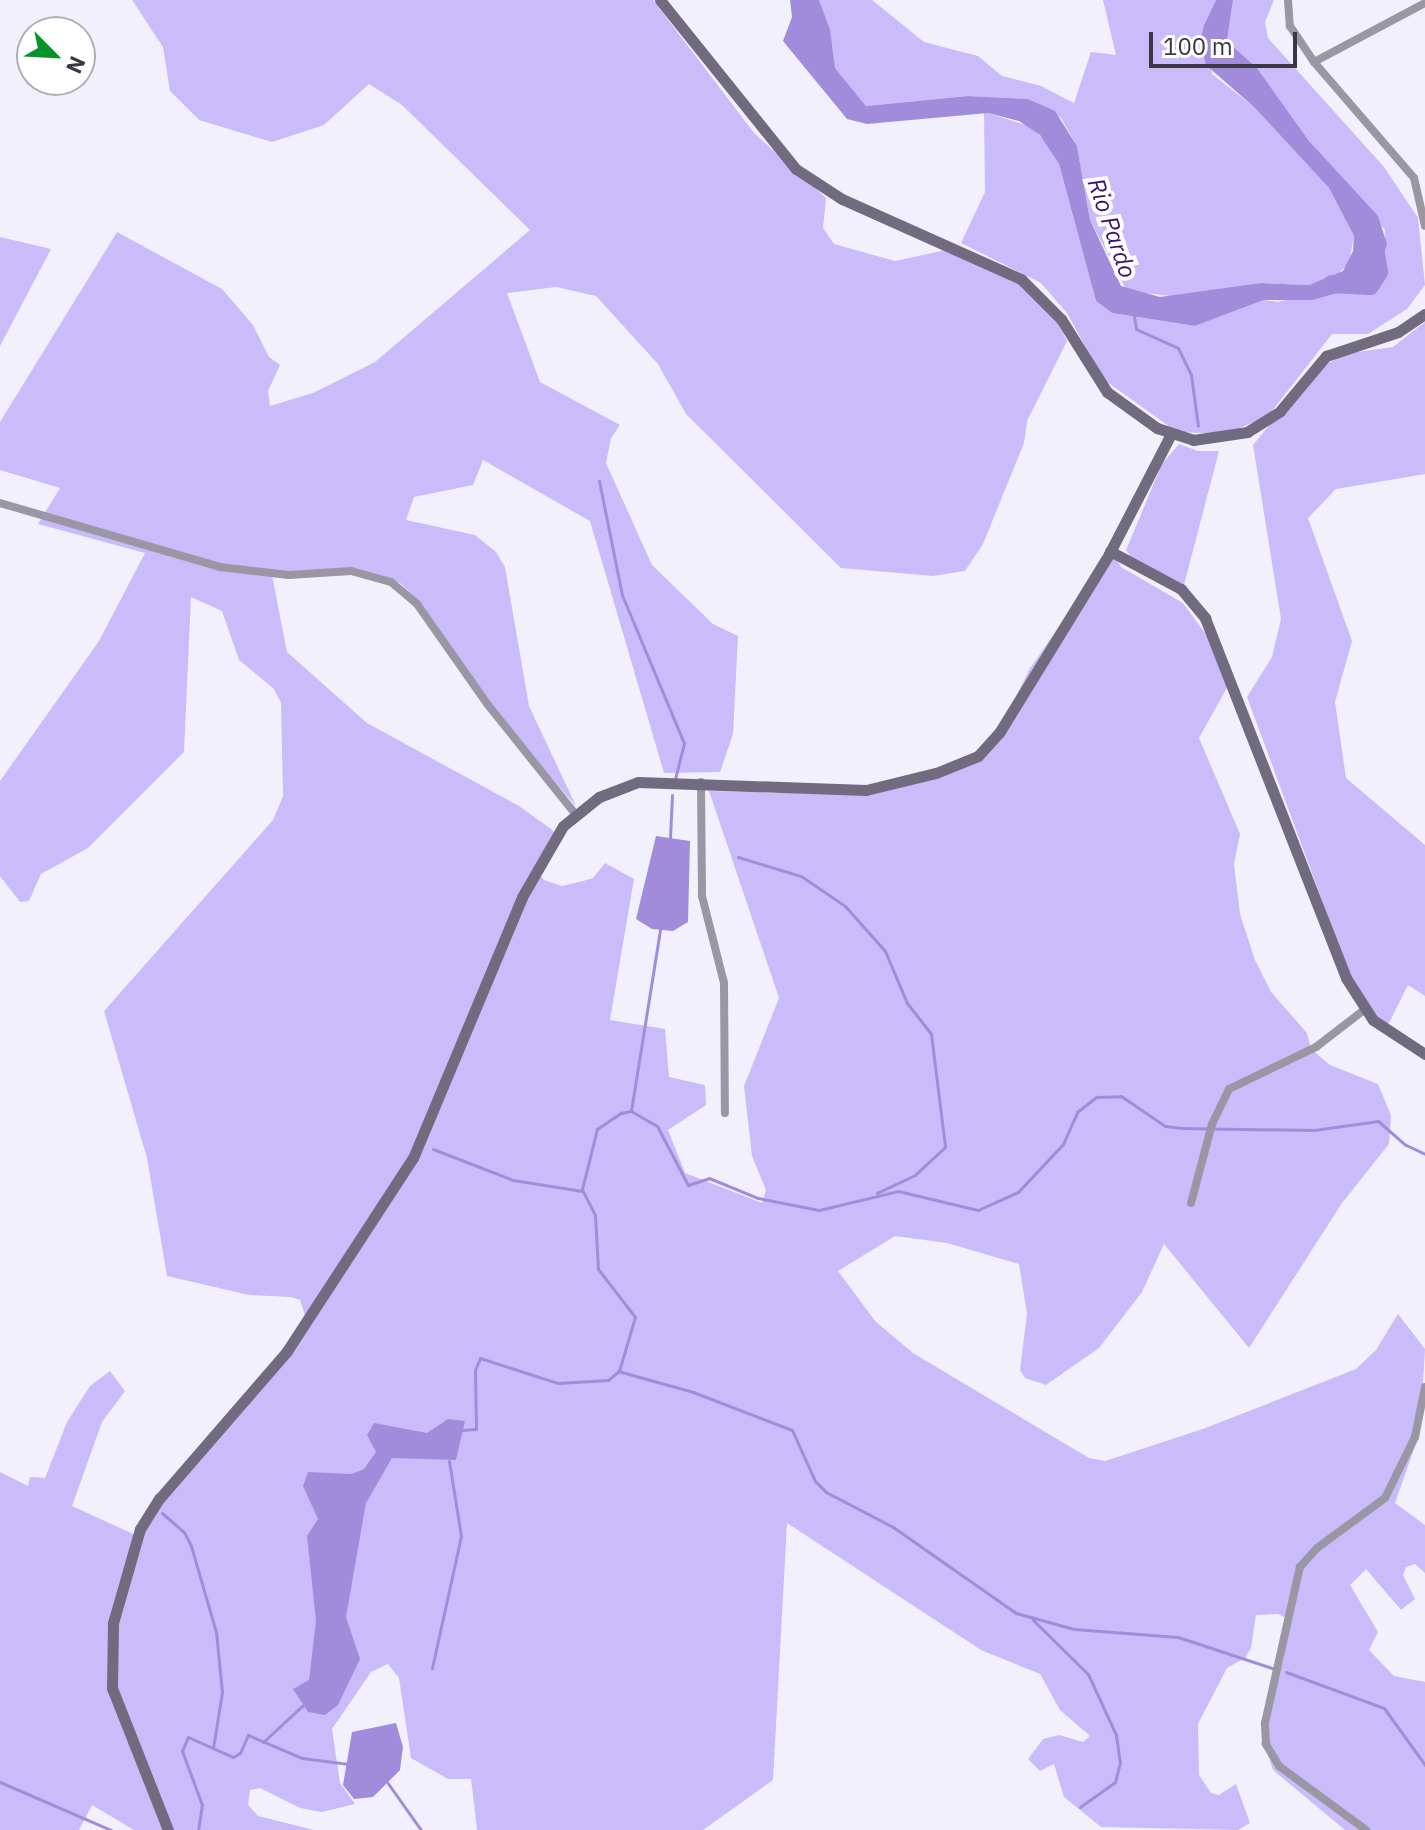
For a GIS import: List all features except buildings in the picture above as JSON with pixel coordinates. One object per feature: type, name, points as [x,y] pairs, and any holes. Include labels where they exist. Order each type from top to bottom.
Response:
[{"type":"main road","points":[[660,0],[796,169],[842,199],[1021,279],[1061,319],[1107,392],[1171,434],[1204,440],[1256,428],[1280,411],[1326,356],[1398,332],[1425,314]]},
{"type":"main road","points":[[168,1830],[112,1688],[113,1623],[140,1529],[152,1508],[287,1351],[413,1158],[522,897],[563,826],[627,784],[677,780],[866,790],[936,773],[978,756],[999,733],[1110,551],[1171,434]]},
{"type":"main road","points":[[1110,551],[1181,589],[1210,628],[1340,964],[1364,1010],[1387,1032],[1425,1054]]},
{"type":"street","points":[[1288,0],[1290,26],[1314,62],[1414,178],[1425,226]]},
{"type":"street","points":[[1314,62],[1425,3]]},
{"type":"street","points":[[0,503],[220,567],[289,575],[351,571],[391,582],[417,604],[488,705],[576,815]]},
{"type":"street","points":[[701,782],[702,896],[724,983],[725,1113]]},
{"type":"street","points":[[1191,1203],[1212,1124],[1235,1085],[1316,1047],[1364,1010]]},
{"type":"street","points":[[1366,1830],[1279,1766],[1266,1744],[1265,1723],[1300,1567],[1317,1548],[1385,1498],[1415,1437],[1425,1387]]},
{"type":"shaded area","points":[[132,0],[653,0],[754,133],[826,198],[823,228],[834,244],[895,261],[946,250],[1023,286],[1056,320],[1067,341],[1027,421],[1024,443],[983,544],[965,571],[933,576],[841,568],[686,414],[658,364],[596,296],[556,287],[507,293],[540,382],[620,425],[611,438],[606,463],[652,565],[713,624],[738,636],[733,734],[720,772],[664,773],[590,521],[483,460],[473,485],[414,497],[406,520],[475,535],[496,552],[505,567],[529,706],[576,806],[510,731],[420,602],[400,583],[347,569],[272,575],[287,652],[367,723],[519,806],[551,829],[559,837],[538,873],[544,880],[562,886],[583,881],[593,878],[605,863],[634,879],[610,1020],[665,1029],[669,1077],[705,1085],[706,1105],[668,1130],[685,1173],[762,1203],[766,1190],[752,1156],[744,1086],[779,998],[709,791],[784,793],[794,784],[885,786],[977,754],[1000,729],[1029,670],[1064,619],[1114,556],[1121,567],[1183,603],[1207,636],[1228,686],[1199,738],[1240,834],[1234,864],[1240,914],[1255,960],[1271,992],[1307,1033],[1311,1049],[1330,1065],[1378,1084],[1391,1115],[1389,1144],[1342,1203],[1249,1348],[1164,1244],[1142,1292],[1099,1348],[1046,1385],[1025,1378],[1020,1370],[1027,1314],[1019,1264],[947,1243],[895,1236],[838,1271],[876,1322],[913,1353],[1089,1458],[1105,1461],[1203,1429],[1356,1369],[1376,1350],[1398,1314],[1425,1349],[1420,1432],[1395,1503],[1425,1525],[1425,1573],[1415,1564],[1406,1567],[1403,1575],[1415,1599],[1401,1610],[1366,1569],[1350,1585],[1378,1632],[1369,1650],[1394,1676],[1425,1682],[1425,1830],[1345,1830],[1273,1770],[1263,1739],[1284,1657],[1286,1618],[1278,1614],[1256,1615],[1251,1648],[1245,1658],[1227,1668],[1198,1724],[1199,1775],[1211,1793],[1219,1795],[1236,1784],[1250,1823],[1238,1830],[1101,1827],[1064,1797],[1054,1764],[1040,1771],[1028,1759],[1043,1739],[1059,1735],[1083,1742],[1090,1736],[1060,1710],[1040,1674],[981,1650],[787,1523],[773,1780],[703,1830],[477,1830],[471,1779],[448,1779],[411,1758],[399,1678],[388,1664],[371,1672],[332,1729],[340,1783],[355,1804],[322,1812],[300,1808],[260,1788],[250,1790],[248,1805],[258,1816],[314,1830],[134,1830],[92,1805],[79,1830],[0,1830],[0,1472],[28,1486],[30,1477],[45,1478],[67,1422],[90,1386],[110,1371],[125,1391],[102,1422],[72,1506],[142,1538],[148,1518],[299,1343],[306,1319],[300,1300],[291,1297],[249,1295],[167,1276],[147,1158],[104,1011],[273,820],[283,796],[281,703],[274,689],[239,660],[222,611],[191,597],[184,752],[88,848],[41,874],[29,901],[20,902],[0,876],[0,781],[99,641],[145,553],[38,524],[60,488],[0,470],[0,422],[117,232],[222,289],[253,325],[269,357],[280,365],[268,391],[270,406],[313,393],[375,362],[530,230],[402,105],[369,84],[324,125],[272,142],[199,120],[170,91],[163,47]]},
{"type":"shaded area","points":[[790,0],[819,0],[830,30],[835,68],[866,106],[968,96],[1028,99],[1055,111],[1077,146],[1090,220],[1121,286],[1160,297],[1261,283],[1309,285],[1343,271],[1353,251],[1354,236],[1329,188],[1255,108],[1206,65],[1200,41],[1204,25],[1216,0],[1233,0],[1227,41],[1257,68],[1309,141],[1378,216],[1387,244],[1381,262],[1359,287],[1312,300],[1264,300],[1195,326],[1112,313],[1096,301],[1059,164],[1040,135],[1019,121],[988,113],[867,124],[847,119],[783,41],[792,17]]},
{"type":"shaded area","points":[[819,0],[872,0],[924,42],[978,56],[1002,76],[1041,86],[1074,103],[1091,52],[1116,55],[1103,0],[1216,0],[1204,25],[1212,74],[1255,108],[1329,188],[1354,236],[1349,263],[1336,276],[1309,285],[1261,283],[1179,297],[1127,291],[1090,220],[1077,146],[1061,118],[1028,99],[968,96],[866,106],[835,68]]},
{"type":"shaded area","points":[[1233,0],[1274,0],[1265,22],[1268,38],[1384,167],[1418,218],[1425,285],[1407,309],[1368,334],[1332,334],[1268,416],[1226,434],[1177,432],[1103,379],[1067,313],[1041,283],[961,243],[985,192],[984,113],[988,113],[1031,127],[1047,143],[1059,164],[1096,301],[1112,313],[1195,326],[1264,300],[1278,302],[1366,283],[1385,254],[1385,230],[1309,141],[1257,68],[1227,41]]},
{"type":"shaded area","points":[[0,237],[51,249],[0,346]]},
{"type":"shaded area","points":[[1425,322],[1425,474],[1336,489],[1308,518],[1352,641],[1335,702],[1346,778],[1425,845],[1425,996],[1408,985],[1386,1029],[1350,976],[1247,697],[1272,657],[1281,619],[1253,445],[1313,372],[1344,354],[1393,347]]},
{"type":"shaded area","points":[[1179,444],[1198,451],[1219,451],[1184,585],[1131,557],[1126,550],[1162,464]]},
{"type":"shaded area","points":[[656,836],[690,841],[688,922],[673,931],[652,929],[636,919]]},
{"type":"shaded area","points":[[448,1419],[465,1421],[456,1460],[392,1458],[366,1503],[346,1617],[360,1659],[338,1705],[325,1715],[308,1712],[293,1689],[309,1680],[316,1621],[307,1536],[318,1519],[303,1486],[308,1472],[352,1474],[364,1469],[376,1452],[367,1435],[374,1423],[427,1433]]},
{"type":"shaded area","points":[[396,1723],[403,1747],[400,1770],[373,1797],[354,1799],[343,1785],[352,1732]]},
{"type":"waterway","name":"Rio Pardo","points":[[1332,284],[1370,286],[1379,272],[1375,247]]},
{"type":"waterway","points":[[1134,316],[1136,329],[1178,348],[1191,375],[1198,426]]},
{"type":"waterway","points":[[599,481],[622,595],[684,743],[675,780]]},
{"type":"waterway","points":[[670,838],[672,795]]},
{"type":"waterway","points":[[738,857],[801,876],[845,906],[885,951],[907,1003],[931,1034],[945,1147],[915,1175],[877,1193]]},
{"type":"waterway","points":[[631,1111],[660,929]]},
{"type":"waterway","points":[[461,1430],[476,1429],[475,1370],[480,1358],[558,1383],[608,1380],[619,1371],[635,1317],[598,1269],[595,1215],[582,1189],[597,1129],[621,1113],[631,1111],[657,1126],[688,1185],[709,1178],[758,1198],[819,1210],[898,1191],[978,1210],[1018,1192],[1063,1144],[1077,1112],[1096,1097],[1121,1096],[1165,1126],[1182,1128],[1314,1130],[1378,1121],[1406,1145],[1425,1154]]},
{"type":"waterway","points":[[433,1149],[513,1180],[582,1191]]},
{"type":"waterway","points":[[618,1371],[693,1392],[792,1430],[815,1481],[826,1492],[893,1527],[1016,1613],[1074,1629],[1178,1637],[1272,1668]]},
{"type":"waterway","points":[[432,1668],[461,1536],[449,1461]]},
{"type":"waterway","points":[[162,1513],[184,1532],[191,1546],[216,1632],[222,1692],[213,1748]]},
{"type":"waterway","points":[[1033,1620],[1088,1674],[1116,1735],[1120,1762],[1115,1782],[1080,1807]]},
{"type":"waterway","points":[[1286,1672],[1384,1708],[1425,1765]]},
{"type":"waterway","points":[[263,1742],[303,1705]]},
{"type":"waterway","points":[[198,1830],[202,1805],[182,1751],[188,1737],[233,1757],[240,1753],[248,1735],[302,1758],[349,1764]]},
{"type":"waterway","points":[[0,1782],[111,1830]]},
{"type":"waterway","points":[[387,1782],[421,1830]]}]
